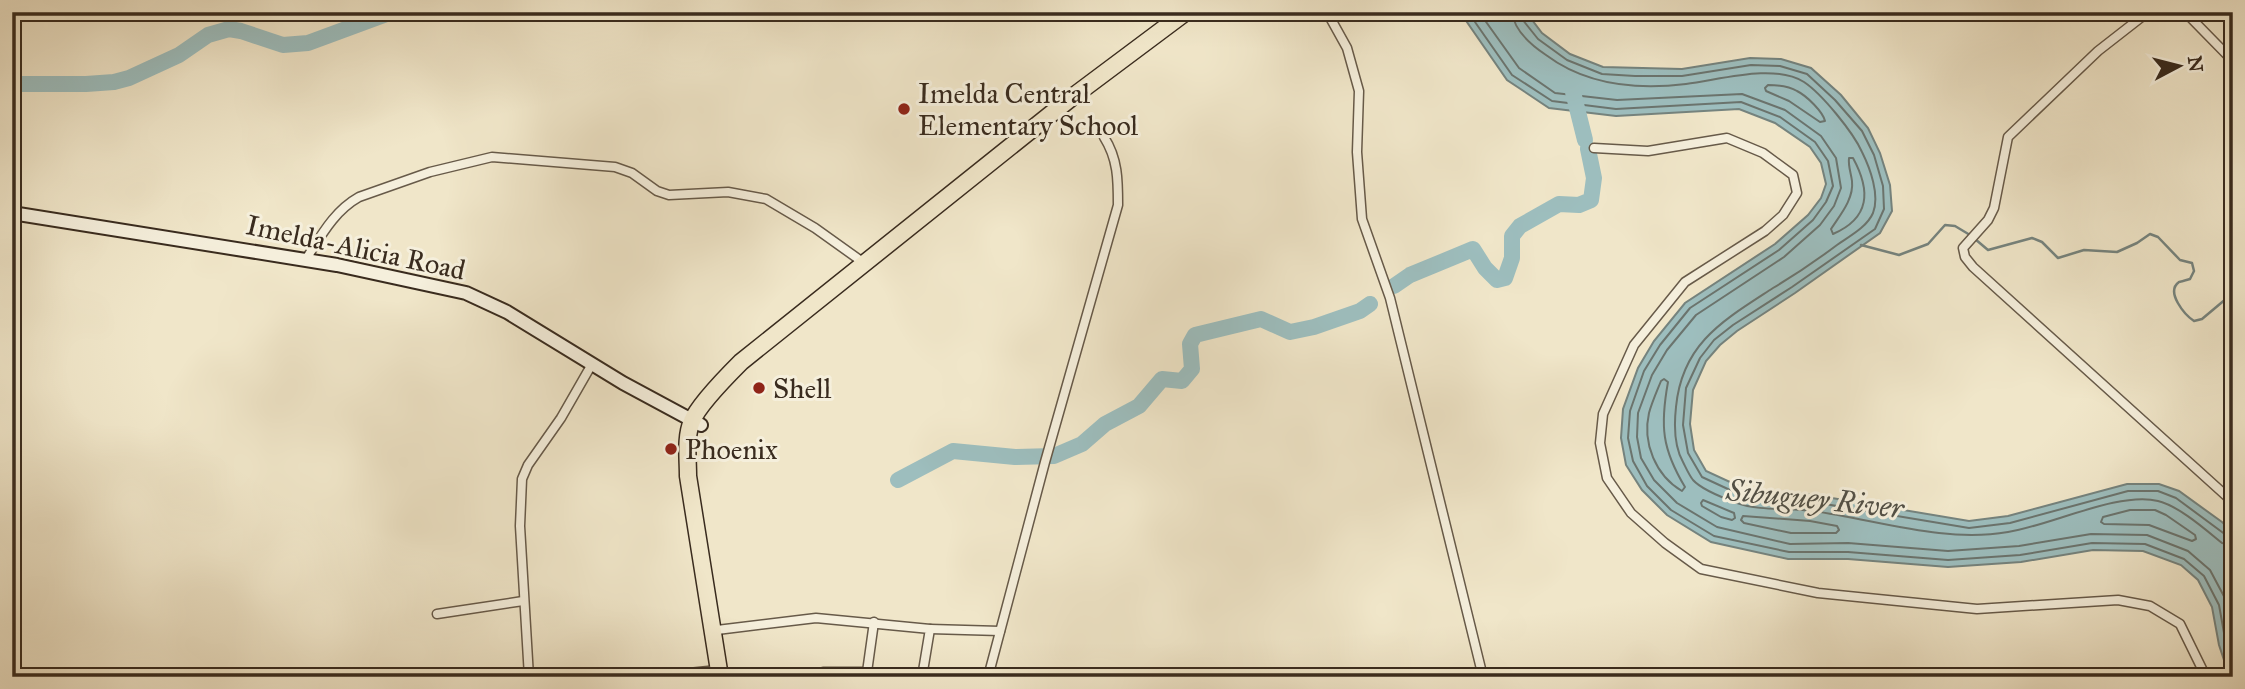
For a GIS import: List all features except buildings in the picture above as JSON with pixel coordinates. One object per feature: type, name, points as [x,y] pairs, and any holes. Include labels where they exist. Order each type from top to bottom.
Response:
[{"type":"highway","points":[[721,675],[688,476],[688,443],[709,399],[741,362],[1071,98],[1186,12]]},
{"type":"highway","points":[[696,423],[694,471],[721,675]]},
{"type":"main road","name":"Imelda-Alicia Road","points":[[12,213],[306,259],[466,293],[507,312],[696,423]]},
{"type":"street","points":[[1327,12],[1347,48],[1359,91],[1357,152],[1362,219],[1390,298],[1483,677]]},
{"type":"street","points":[[2148,12],[2098,51],[2008,137],[1994,208],[1963,248],[1965,257],[1973,267],[2233,502]]},
{"type":"street","points":[[2185,12],[2233,61]]},
{"type":"street","points":[[988,677],[1118,205],[1119,174],[1113,151],[1104,137]]},
{"type":"street","points":[[1594,148],[1648,151],[1727,138],[1763,153],[1793,175],[1797,193],[1783,215],[1765,231],[1685,282],[1634,345],[1603,414],[1600,443],[1607,478],[1631,513],[1656,536],[1701,569],[1818,593],[1977,609],[2118,600],[2150,606],[2180,624],[2206,677]]},
{"type":"street","points":[[306,259],[334,218],[359,197],[467,162],[502,157],[615,167],[632,173],[657,191],[669,195],[728,192],[766,199],[815,228],[864,263]]},
{"type":"street","points":[[529,677],[520,526],[522,479],[528,465],[561,418],[592,364]]},
{"type":"street","points":[[437,614],[523,601]]},
{"type":"street","points":[[717,630],[793,619],[833,618],[930,628],[1000,631]]},
{"type":"street","points":[[867,672],[874,622]]},
{"type":"street","points":[[922,677],[930,628]]},
{"type":"street","points":[[823,672],[867,672],[900,677]]},
{"type":"street","points":[[650,677],[721,675]]},
{"type":"water","name":"Sibuguey River","points":[[1460,12],[1526,12],[1542,33],[1570,54],[1603,67],[1682,69],[1750,58],[1781,59],[1811,68],[1841,95],[1868,128],[1880,153],[1890,185],[1892,211],[1880,233],[1737,331],[1706,361],[1693,390],[1690,424],[1694,450],[1706,471],[1745,489],[1814,495],[1969,521],[2008,516],[2127,484],[2159,484],[2179,491],[2233,532],[2233,677],[2229,675],[2219,645],[2212,607],[2198,580],[2181,565],[2143,551],[2093,550],[2021,562],[1948,567],[1848,559],[1788,559],[1711,542],[1667,515],[1642,490],[1626,465],[1621,438],[1623,409],[1638,368],[1654,341],[1685,303],[1775,244],[1808,215],[1821,198],[1826,184],[1821,163],[1810,147],[1775,123],[1739,109],[1616,116],[1549,108],[1507,80]]},
{"type":"waterway","points":[[12,84],[114,82],[179,55],[208,35],[229,29],[283,45],[308,43],[392,12]]},
{"type":"waterway","points":[[1573,92],[1585,140]]},
{"type":"waterway","points":[[1394,286],[1410,275],[1473,249],[1485,268],[1497,280],[1505,278],[1512,258],[1512,236],[1520,226],[1559,204],[1579,205],[1591,200],[1594,178],[1588,149]]},
{"type":"waterway","points":[[1861,245],[1899,255],[1928,244],[1945,225],[1955,226],[1970,235]]},
{"type":"waterway","points":[[1975,239],[1988,250],[2032,238],[2042,242],[2058,258],[2084,250],[2117,252],[2150,234],[2158,237],[2180,260],[2192,263],[2194,271],[2190,279],[2179,282],[2174,291],[2182,309],[2194,321],[2202,319],[2233,293]]},
{"type":"waterway","points":[[898,480],[953,451],[1015,457],[1054,456],[1082,444],[1105,424],[1139,406],[1162,379],[1182,381],[1192,369],[1190,344],[1195,335],[1261,319],[1290,332],[1314,327],[1360,311],[1370,304]]},
{"type":"place","name":"Imelda Central Elementary School","points":[[904,109]]},
{"type":"place","name":"Shell","points":[[759,388]]},
{"type":"place","name":"Phoenix","points":[[671,449]]}]
